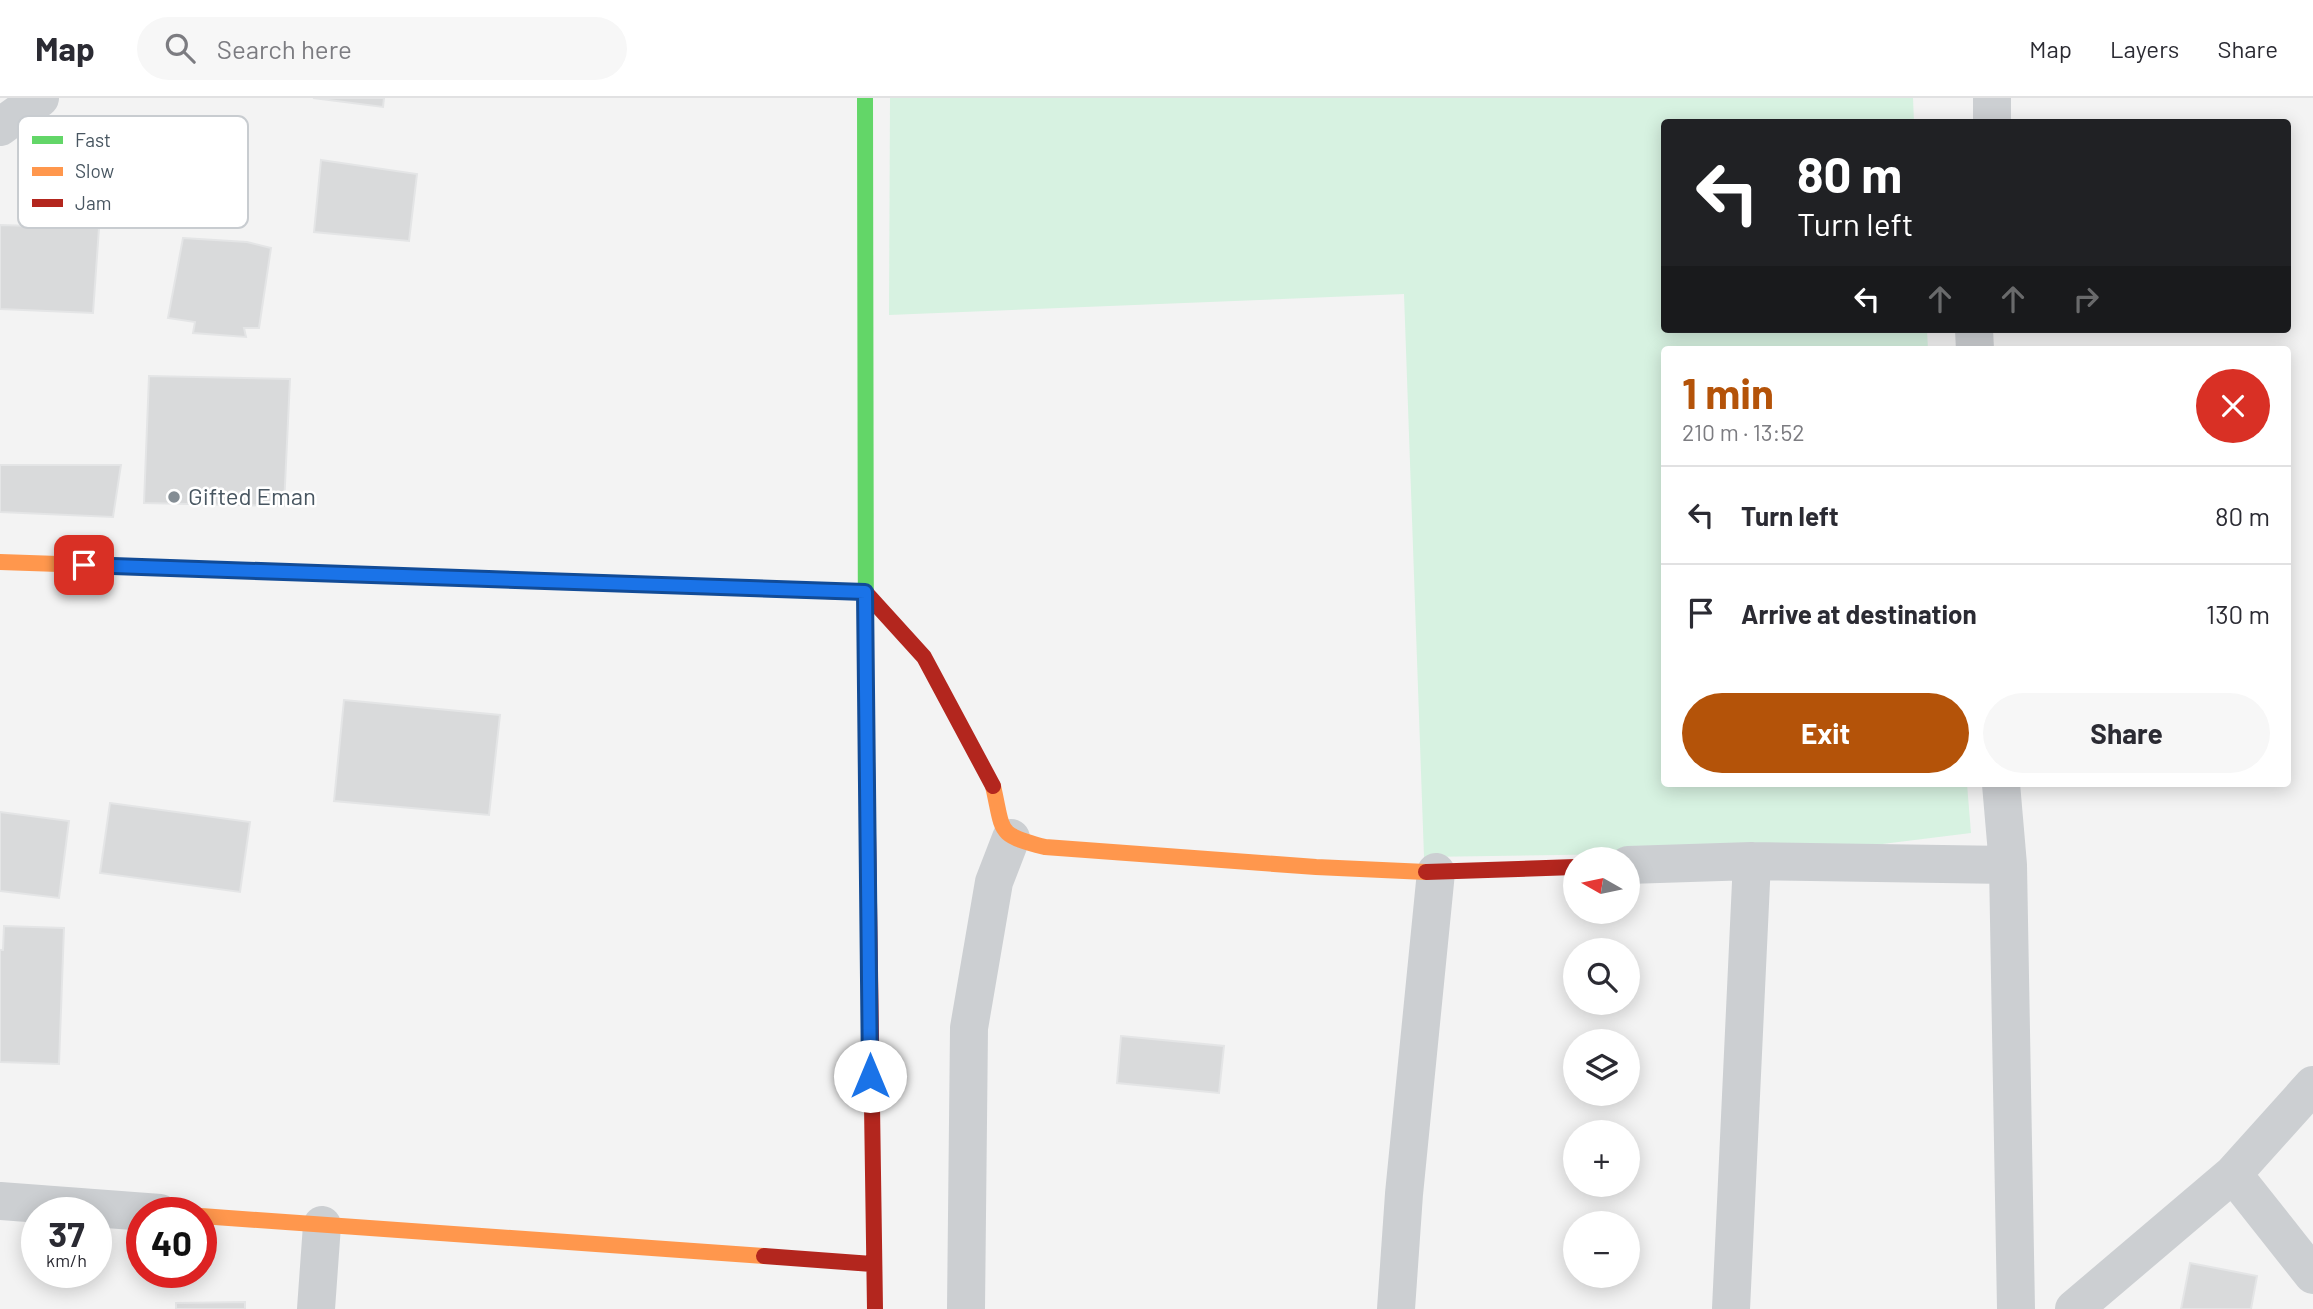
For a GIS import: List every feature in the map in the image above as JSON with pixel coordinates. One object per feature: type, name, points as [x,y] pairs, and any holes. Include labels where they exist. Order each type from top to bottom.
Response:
[{"type":"street","points":[[0,127],[40,98]]},
{"type":"street","points":[[866,98],[865,592],[872,1264],[875,1309]]},
{"type":"street","points":[[1992,98],[1992,119]]},
{"type":"street","points":[[0,562],[865,592],[924,657],[991,780],[1002,827],[1011,838],[1045,847],[1315,867],[1436,872],[1563,867]]},
{"type":"street","points":[[2001,787],[2008,865],[2017,1309]]},
{"type":"street","points":[[966,1309],[969,1028],[994,882],[1011,838]]},
{"type":"street","points":[[1640,865],[1752,861],[2008,865]]},
{"type":"street","points":[[1731,1309],[1752,861]]},
{"type":"street","points":[[1396,1309],[1404,1194],[1436,872]]},
{"type":"street","points":[[2074,1309],[2233,1174],[2313,1085]]},
{"type":"street","points":[[2233,1174],[2313,1275]]},
{"type":"street","points":[[0,1201],[126,1210]]},
{"type":"street","points":[[217,1217],[872,1264]]},
{"type":"street","points":[[316,1309],[322,1224]]},
{"type":"green space","points":[[890,98],[1913,98],[1914,119],[1661,119],[1661,333],[1927,333],[1928,346],[1661,346],[1661,787],[1967,787],[1971,833],[1826,851],[1640,854],[1640,847],[1563,847],[1563,855],[1424,857],[1404,294],[889,315]]},
{"type":"building","points":[[313,98],[384,98],[383,107]]},
{"type":"building","points":[[321,160],[417,174],[409,241],[314,232]]},
{"type":"building","points":[[0,225],[18,226],[18,228],[99,228],[93,313],[0,309]]},
{"type":"building","points":[[183,238],[247,242],[271,248],[259,328],[244,328],[246,337],[193,333],[195,322],[168,318]]},
{"type":"building","points":[[149,376],[290,379],[284,506],[144,503]]},
{"type":"building","points":[[0,465],[121,465],[113,517],[0,512]]},
{"type":"building","points":[[344,700],[500,715],[489,815],[334,801]]},
{"type":"building","points":[[110,803],[250,822],[240,892],[100,873]]},
{"type":"building","points":[[0,812],[69,821],[59,898],[0,891]]},
{"type":"building","points":[[4,926],[64,928],[59,1064],[0,1062],[0,950],[3,950]]},
{"type":"building","points":[[1121,1036],[1224,1046],[1219,1093],[1117,1083]]},
{"type":"building","points":[[2190,1263],[2257,1276],[2251,1309],[2181,1309]]},
{"type":"building","points":[[245,1302],[245,1309],[176,1309],[176,1303]]},
{"type":"traffic: fast","points":[[865,98],[866,698]]},
{"type":"traffic: fast","points":[[557,581],[825,591]]},
{"type":"traffic: slow","points":[[0,562],[557,581]]},
{"type":"traffic: slow","points":[[993,786],[1005,830],[1018,839],[1045,847],[1316,867],[1426,872]]},
{"type":"traffic: slow","points":[[217,1217],[764,1256]]},
{"type":"traffic: jam","points":[[825,591],[865,592],[924,657],[993,786]]},
{"type":"traffic: jam","points":[[866,698],[875,1309]]},
{"type":"traffic: jam","points":[[1426,872],[1563,867]]},
{"type":"traffic: jam","points":[[764,1256],[872,1264]]},
{"type":"place","name":"Gifted Eman","points":[[174,497]]},
{"type":"route","points":[[84,565],[865,592],[870,1076]]}]
